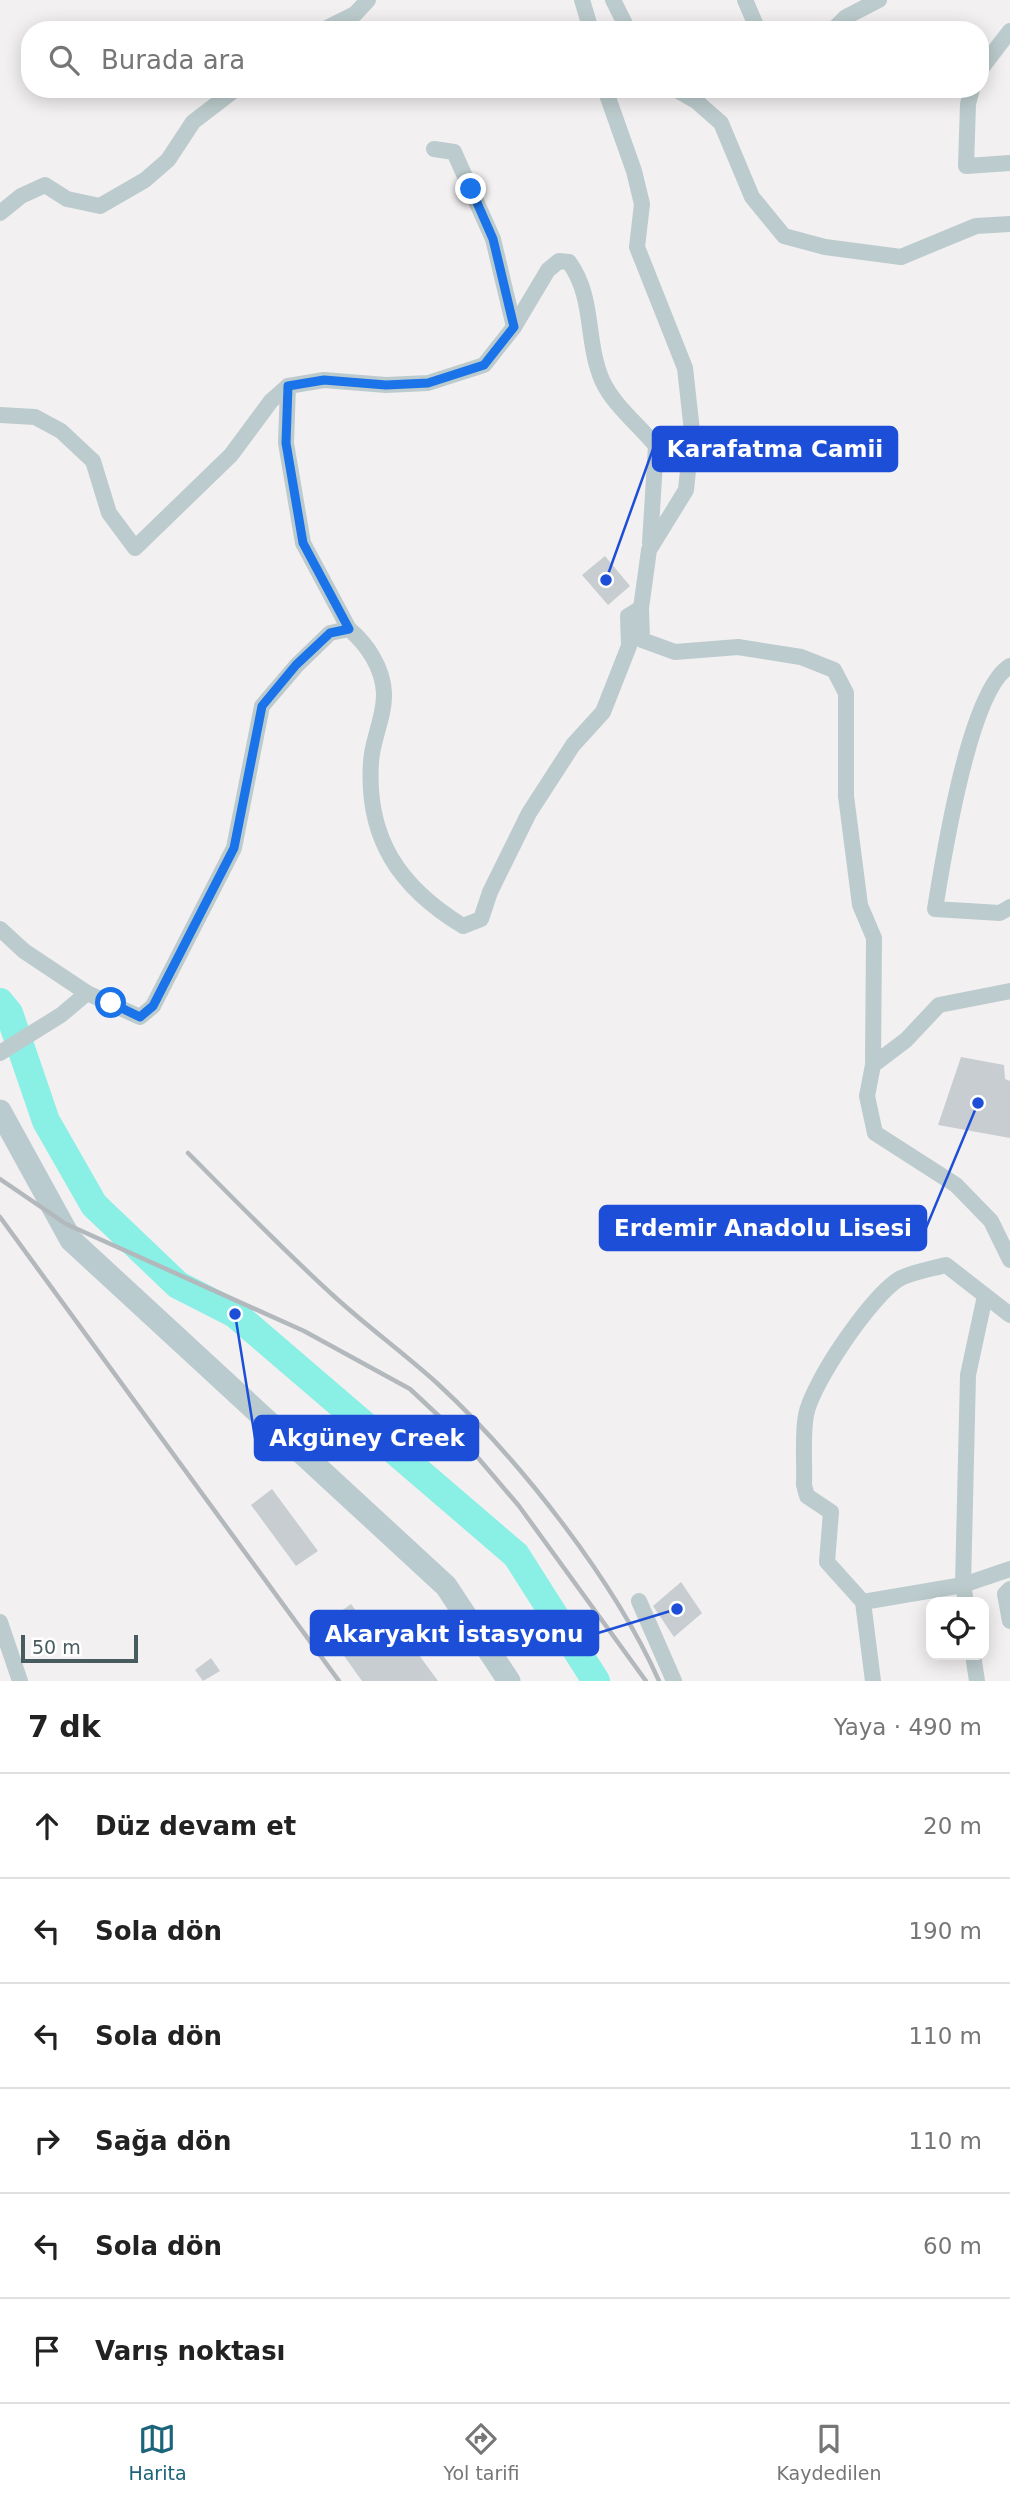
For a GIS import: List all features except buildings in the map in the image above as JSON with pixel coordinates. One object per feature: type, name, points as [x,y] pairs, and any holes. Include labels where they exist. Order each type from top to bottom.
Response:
[{"type":"street","points":[[341,21],[355,14],[368,0]]},
{"type":"street","points":[[582,0],[588,21]]},
{"type":"street","points":[[746,0],[754,21]]},
{"type":"street","points":[[842,21],[879,0]]},
{"type":"street","points":[[615,1],[624,21]]},
{"type":"street","points":[[989,58],[1010,31]]},
{"type":"street","points":[[0,213],[21,196],[45,185],[67,199],[100,206],[145,180],[168,160],[193,122],[224,98]]},
{"type":"street","points":[[608,98],[634,171],[642,204],[637,247],[685,368],[692,431],[686,490],[649,550]]},
{"type":"street","points":[[690,98],[721,123],[752,197],[785,236],[825,247],[901,257],[976,226],[1010,224]]},
{"type":"street","points":[[970,98],[965,166],[1010,163]]},
{"type":"street","points":[[434,149],[454,152],[471,189],[493,239],[514,327]]},
{"type":"street","points":[[0,415],[35,417],[61,431],[93,461],[109,513],[135,548],[230,455],[271,401],[288,386],[324,380],[386,385],[428,383],[484,365],[514,327],[548,270],[559,261],[569,262],[580,277],[588,300],[592,340],[602,380],[616,402],[656,446],[649,550],[641,608],[642,640],[675,652],[738,647],[801,657],[834,670],[846,693],[846,796],[860,905],[874,938],[873,1065],[867,1096],[875,1133],[956,1185],[991,1221],[1010,1260]]},
{"type":"street","points":[[288,386],[286,443],[303,543],[349,629],[368,645],[384,693],[371,762],[374,825],[392,863],[443,914],[463,926],[481,919],[490,892],[529,813],[573,746],[603,712],[629,646],[628,616],[641,608]]},
{"type":"street","points":[[0,929],[24,951],[87,993],[140,1017],[153,1006],[234,848],[262,706],[296,665],[330,633],[349,629]]},
{"type":"street","points":[[1010,666],[985,697],[948,827],[935,909],[1000,913],[1010,907]]},
{"type":"street","points":[[873,1065],[906,1040],[939,1004],[1010,991]]},
{"type":"street","points":[[1,1053],[36,1032],[87,993]]},
{"type":"street","points":[[0,1111],[71,1240],[446,1586],[509,1681]]},
{"type":"street","points":[[873,1681],[863,1602],[827,1562],[831,1511],[807,1496],[804,1485],[806,1416],[812,1394],[857,1325],[877,1299],[900,1279],[946,1265],[1010,1315]]},
{"type":"street","points":[[965,1597],[963,1585],[968,1375],[985,1296]]},
{"type":"street","points":[[863,1602],[963,1585],[1010,1569]]},
{"type":"street","points":[[1010,1588],[1005,1594],[1010,1621]]},
{"type":"street","points":[[639,1601],[674,1681]]},
{"type":"street","points":[[0,1622],[20,1681]]},
{"type":"street","points":[[974,1660],[977,1681]]},
{"type":"waterway","points":[[0,1002],[9,1013],[46,1121],[94,1205],[178,1285],[235,1314],[516,1555],[596,1681]]},
{"type":"railway","points":[[188,1153],[317,1281],[438,1384],[500,1448],[532,1484],[591,1562],[640,1642],[659,1681]]},
{"type":"railway","points":[[0,1179],[66,1224],[304,1331],[410,1389],[457,1433],[519,1506],[646,1681]]},
{"type":"railway","points":[[0,1217],[339,1681]]},
{"type":"place","name":"Karafatma Camii","points":[[606,580]]},
{"type":"place","name":"Erdemir Anadolu Lisesi","points":[[978,1103]]},
{"type":"place","name":"Akgüney Creek","points":[[235,1314]]},
{"type":"place","name":"Akaryakıt İstasyonu","points":[[677,1609]]},
{"type":"route","points":[[111,1003],[140,1017],[153,1006],[234,848],[251,774],[262,706],[296,665],[330,633],[349,629],[303,543],[286,443],[288,386],[324,380],[386,385],[428,383],[484,365],[514,327],[493,239],[471,189]]}]
